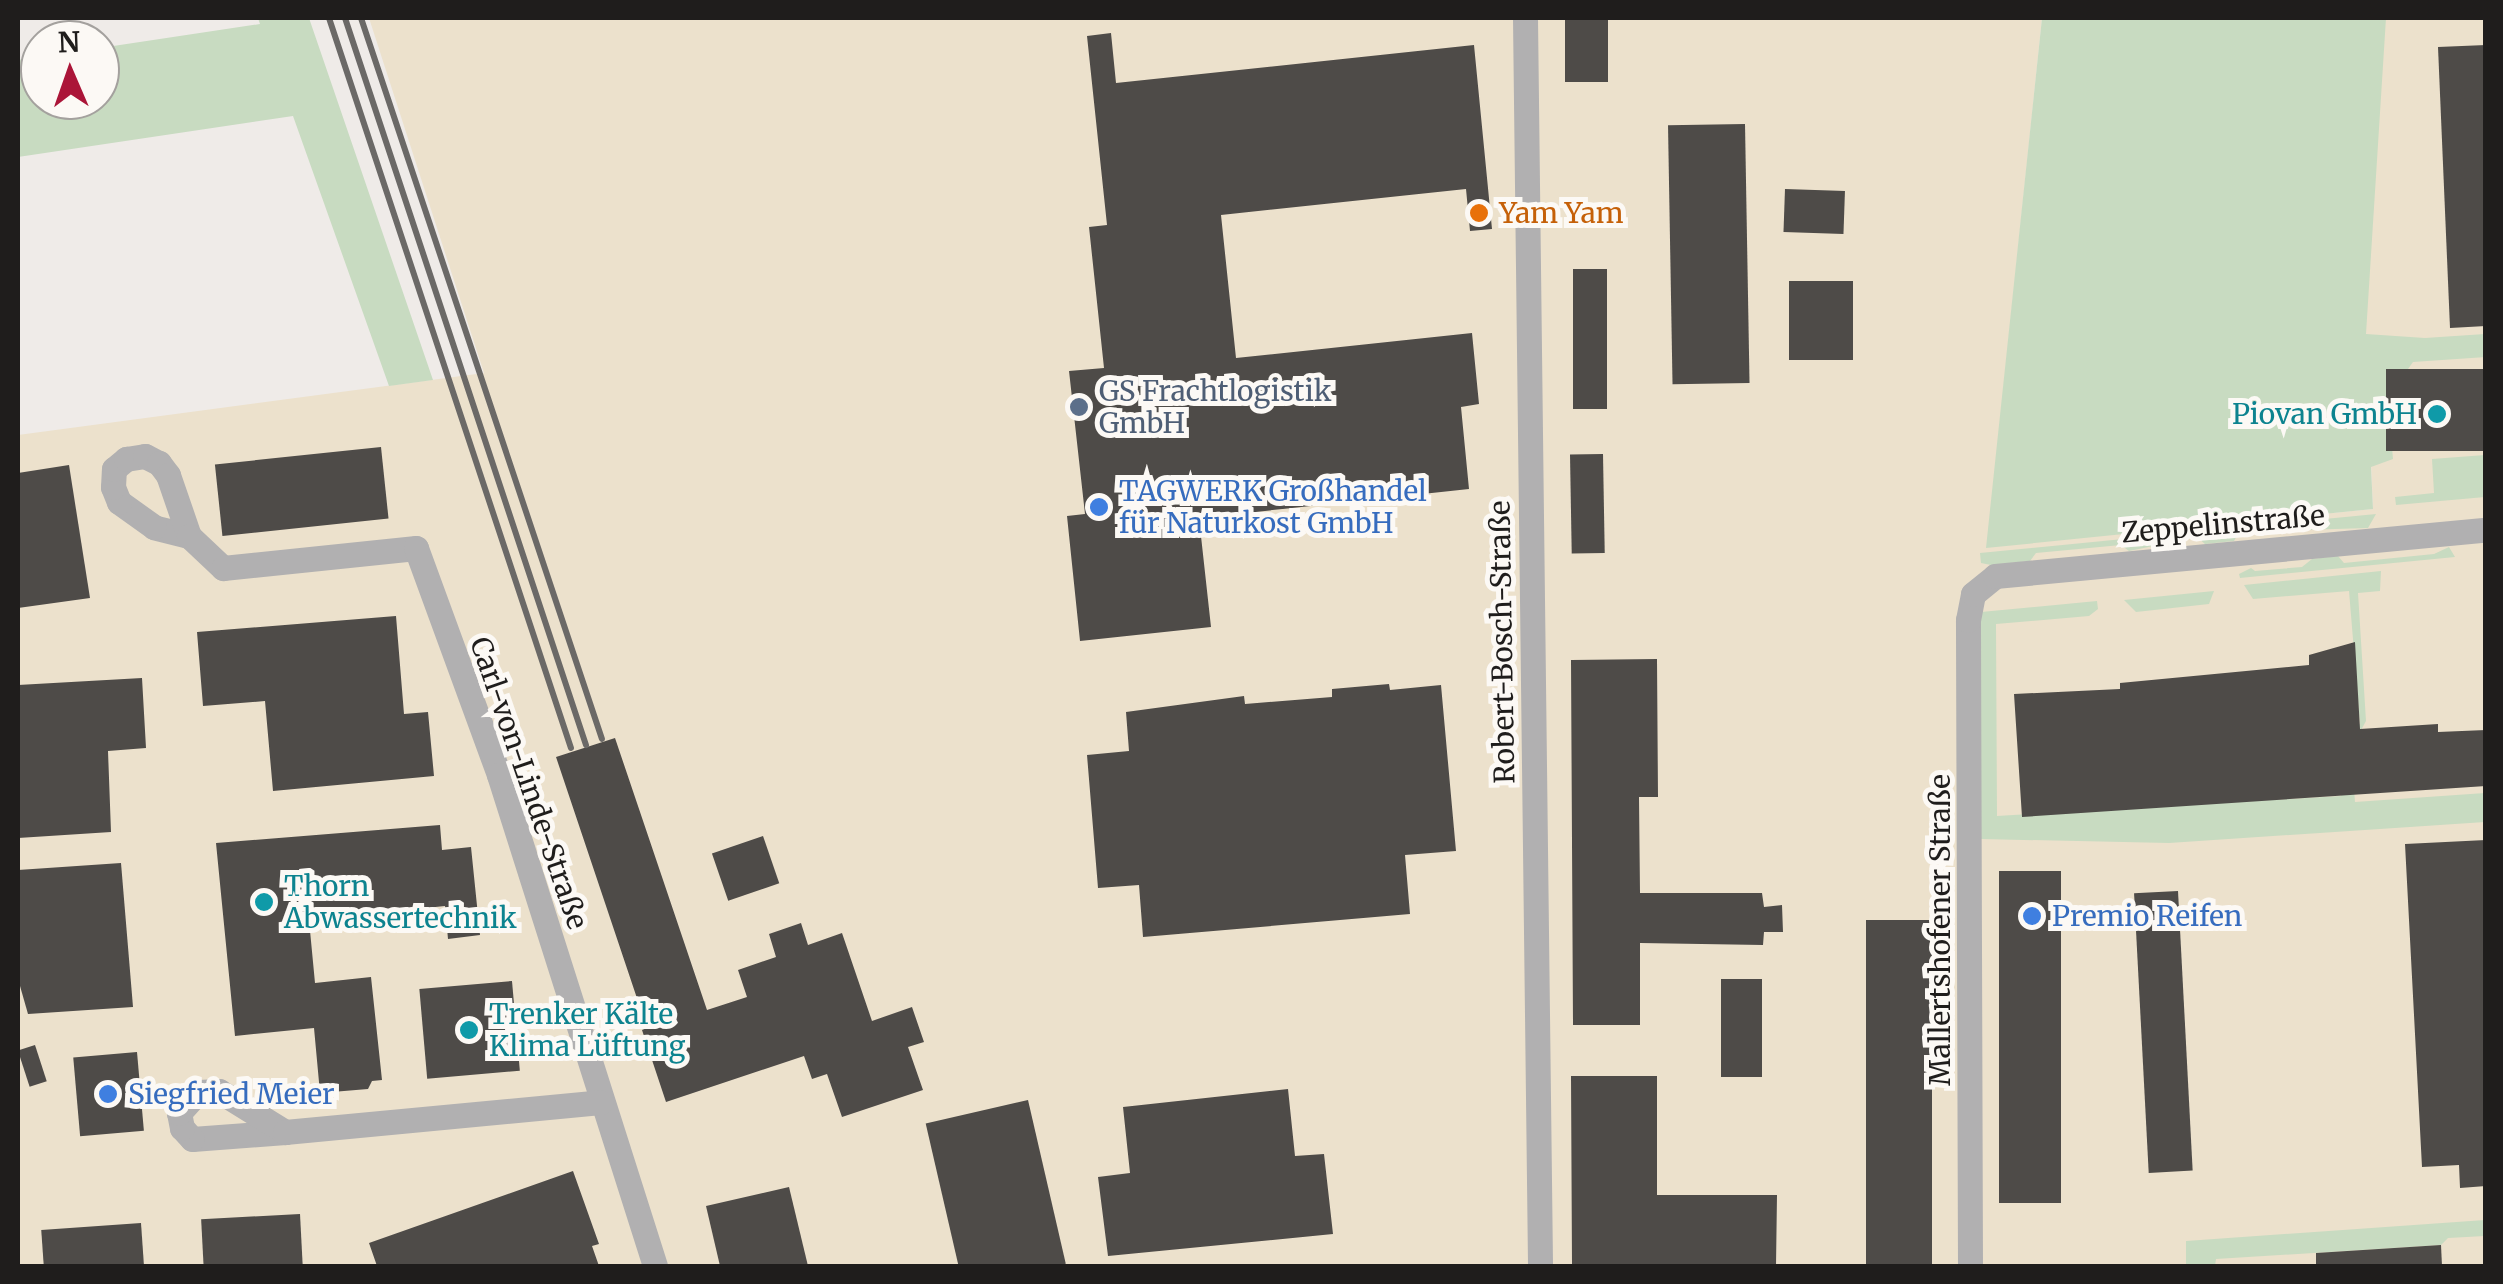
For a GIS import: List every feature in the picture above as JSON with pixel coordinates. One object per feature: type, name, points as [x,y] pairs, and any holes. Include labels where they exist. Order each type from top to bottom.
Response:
[{"type":"street","name":"Robert-Bosch-Straße","points":[[1525,18],[1540,1266]]},
{"type":"street","name":"Zeppelinstraße","points":[[1973,594],[1996,576],[2486,530]]},
{"type":"street","name":"Carl-von-Linde-Straße","points":[[189,536],[222,568],[416,548],[498,775],[655,1266]]},
{"type":"street","name":"Mallertshofener Straße","points":[[1970,1266],[1968,620],[1973,594]]},
{"type":"street","points":[[286,1132],[602,1102]]},
{"type":"shaded area","points":[[369,18],[2042,18],[1987,547],[2373,509],[2351,18],[2485,18],[2485,1266],[18,1266],[18,435],[484,373]]},
{"type":"green space","points":[[258,18],[309,18],[433,380],[389,386],[293,116],[18,157],[18,60],[20,120],[120,120],[120,45],[260,24]]},
{"type":"green space","points":[[2042,18],[2386,18],[2366,334],[2425,338],[2485,334],[2486,357],[2413,362],[2403,376],[2386,378],[2393,459],[2371,467],[2373,509],[1986,548]]},
{"type":"green space","points":[[2485,455],[2485,497],[2396,505],[2395,497],[2434,493],[2432,459]]},
{"type":"green space","points":[[2376,514],[2368,528],[2239,532],[2234,541],[2205,544],[2197,537],[2129,551],[2121,545],[2036,553],[2030,561],[1981,563],[1980,553]]},
{"type":"green space","points":[[2449,547],[2455,557],[2240,578],[2239,574],[2251,568],[2255,571],[2302,567],[2312,559],[2338,556],[2344,563],[2434,554]]},
{"type":"green space","points":[[2381,571],[2380,591],[2358,593],[2366,721],[2360,732],[2350,735],[2355,802],[2485,793],[2485,822],[2169,843],[1981,839],[1981,612],[2097,601],[2098,609],[2089,616],[1996,624],[1997,816],[2341,796],[2337,726],[2360,724],[2349,591],[2253,599],[2244,585]]},
{"type":"green space","points":[[2214,591],[2209,604],[2136,612],[2124,600]]},
{"type":"green space","points":[[2485,1220],[2485,1236],[2448,1238],[2441,1245],[2216,1259],[2215,1266],[2186,1266],[2186,1241]]},
{"type":"building","points":[[1565,18],[1608,18],[1608,82],[1565,82]]},
{"type":"building","points":[[1111,33],[1116,83],[1474,45],[1492,229],[1470,231],[1466,189],[1221,215],[1236,358],[1472,333],[1479,404],[1461,407],[1469,489],[1199,518],[1211,627],[1080,641],[1067,516],[1085,514],[1069,371],[1104,368],[1089,227],[1107,225],[1087,36]]},
{"type":"building","points":[[2486,45],[2486,326],[2450,328],[2438,47]]},
{"type":"building","points":[[1745,124],[1750,383],[1673,384],[1668,125]]},
{"type":"building","points":[[1785,189],[1845,191],[1843,234],[1783,232]]},
{"type":"building","points":[[1573,269],[1607,269],[1607,409],[1573,409]]},
{"type":"building","points":[[1789,281],[1853,281],[1853,360],[1789,360]]},
{"type":"building","name":"Piovan GmbH","points":[[2386,369],[2486,369],[2486,451],[2386,451]]},
{"type":"building","points":[[381,447],[389,519],[222,536],[215,464]]},
{"type":"building","points":[[1603,454],[1605,553],[1572,554],[1570,455]]},
{"type":"building","points":[[69,465],[90,598],[18,608],[18,473]]},
{"type":"building","points":[[396,616],[404,714],[428,712],[434,776],[273,791],[265,701],[203,706],[197,632]]},
{"type":"building","points":[[2355,642],[2360,729],[2438,724],[2438,732],[2486,730],[2486,786],[2022,817],[2014,694],[2120,689],[2120,683],[2309,665],[2309,655]]},
{"type":"building","points":[[1657,659],[1658,797],[1639,797],[1640,893],[1762,893],[1764,907],[1782,905],[1783,932],[1764,932],[1763,945],[1640,943],[1640,1025],[1573,1025],[1571,660]]},
{"type":"building","points":[[142,678],[146,748],[108,751],[111,832],[18,838],[18,685]]},
{"type":"building","points":[[1389,684],[1390,690],[1441,685],[1456,851],[1405,855],[1410,914],[1143,937],[1139,885],[1098,888],[1087,755],[1129,751],[1126,712],[1244,696],[1245,704],[1332,697],[1332,689]]},
{"type":"building","points":[[615,738],[707,1010],[747,997],[738,970],[776,957],[769,934],[801,923],[808,945],[842,933],[872,1021],[912,1007],[924,1042],[908,1047],[923,1090],[842,1117],[827,1074],[812,1079],[804,1056],[666,1102],[642,1030],[647,1028],[556,757]]},
{"type":"building","points":[[440,825],[442,850],[471,847],[480,935],[448,939],[445,906],[309,920],[315,983],[371,977],[382,1080],[372,1081],[368,1089],[320,1093],[314,1028],[235,1036],[216,843]]},
{"type":"building","points":[[763,836],[779,883],[728,901],[712,854]]},
{"type":"building","points":[[2486,840],[2486,1186],[2460,1188],[2459,1165],[2422,1167],[2405,844]]},
{"type":"building","points":[[121,863],[133,1007],[28,1014],[18,979],[18,870]]},
{"type":"building","points":[[1999,871],[2061,871],[2061,1203],[1999,1203]]},
{"type":"building","points":[[2178,891],[2193,1171],[2149,1173],[2134,893]]},
{"type":"building","points":[[1866,920],[1932,920],[1932,1266],[1866,1266]]},
{"type":"building","points":[[1721,979],[1762,979],[1762,1077],[1721,1077]]},
{"type":"building","name":"Trenker Kälte Klima Lüftung","points":[[512,981],[520,1071],[427,1079],[419,989]]},
{"type":"building","points":[[35,1045],[47,1081],[30,1087],[18,1051]]},
{"type":"building","name":"Siegfried Meier","points":[[137,1052],[144,1131],[80,1136],[73,1058]]},
{"type":"building","points":[[1571,1076],[1657,1076],[1657,1195],[1777,1195],[1776,1266],[1572,1266]]},
{"type":"building","points":[[1288,1089],[1295,1156],[1324,1154],[1333,1234],[1108,1256],[1098,1177],[1130,1173],[1123,1107]]},
{"type":"building","points":[[1028,1100],[1066,1264],[959,1266],[926,1124]]},
{"type":"building","points":[[573,1171],[599,1244],[592,1246],[599,1266],[377,1266],[369,1243]]},
{"type":"building","points":[[789,1187],[808,1266],[720,1266],[706,1206]]},
{"type":"building","points":[[300,1214],[303,1266],[204,1266],[201,1219]]},
{"type":"building","points":[[141,1223],[144,1266],[44,1266],[41,1230]]},
{"type":"building","points":[[2441,1245],[2442,1266],[2316,1266],[2316,1253]]},
{"type":"railway","points":[[329,18],[571,748]]},
{"type":"railway","points":[[345,18],[586,745]]},
{"type":"railway","points":[[361,18],[602,739]]},
{"type":"place","name":"Yam Yam","points":[[1479,213]]},
{"type":"place","name":"GS Frachtlogistik GmbH","points":[[1079,407]]},
{"type":"place","name":"Piovan GmbH","points":[[2437,414]]},
{"type":"place","name":"TAGWERK Großhandel für Naturkost GmbH","points":[[1099,507]]},
{"type":"place","name":"Thorn Abwassertechnik","points":[[264,902]]},
{"type":"place","name":"Premio Reifen","points":[[2032,916]]},
{"type":"place","name":"Trenker Kälte Klima Lüftung","points":[[469,1030]]},
{"type":"place","name":"Siegfried Meier","points":[[108,1094]]}]
